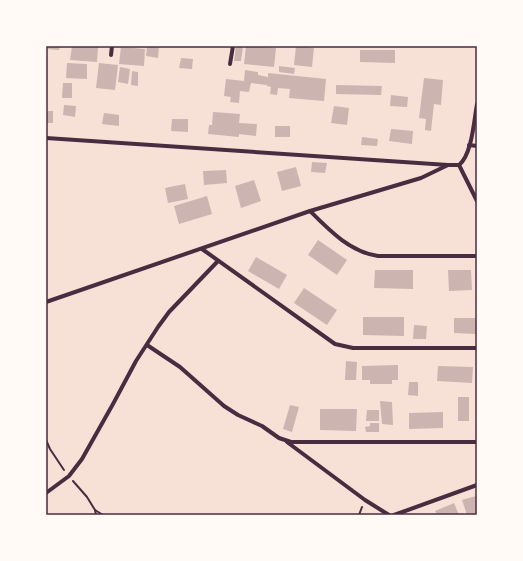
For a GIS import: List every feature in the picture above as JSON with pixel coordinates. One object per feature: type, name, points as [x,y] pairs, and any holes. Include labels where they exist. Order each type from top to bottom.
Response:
[{"type":"street","points":[[110,55],[112,46]]},
{"type":"street","points":[[230,64],[233,46]]},
{"type":"street","points":[[46,138],[459,165],[466,158],[477,104]]},
{"type":"street","points":[[469,145],[477,146]]},
{"type":"street","points":[[46,302],[310,211],[421,178],[448,165]]},
{"type":"street","points":[[459,165],[477,201]]},
{"type":"street","points":[[310,211],[324,226],[342,240],[369,255],[477,256]]},
{"type":"street","points":[[202,249],[335,344],[340,346],[353,348],[477,348]]},
{"type":"street","points":[[46,492],[69,476],[82,459],[146,345],[169,312],[218,260]]},
{"type":"street","points":[[146,345],[180,367],[224,406],[285,440],[300,442],[477,442]]},
{"type":"street","points":[[285,440],[365,500],[389,515]]},
{"type":"street","points":[[394,515],[477,485]]},
{"type":"path","points":[[95,510],[96,515]]},
{"type":"building","points":[[46,46],[60,46],[59,50],[46,49]]},
{"type":"building","points":[[72,46],[98,47],[97,62],[70,60]]},
{"type":"building","points":[[147,46],[159,46],[158,58],[146,56]]},
{"type":"building","points":[[236,46],[243,46],[241,61],[234,61]]},
{"type":"building","points":[[246,46],[276,48],[274,67],[244,64]]},
{"type":"building","points":[[296,46],[314,48],[312,67],[294,65]]},
{"type":"building","points":[[121,47],[145,49],[144,66],[119,64]]},
{"type":"building","points":[[360,50],[395,50],[395,63],[360,62]]},
{"type":"building","points":[[181,58],[193,59],[192,69],[179,68]]},
{"type":"building","points":[[67,63],[87,64],[87,79],[66,78]]},
{"type":"building","points":[[99,63],[118,65],[115,90],[96,88]]},
{"type":"building","points":[[279,66],[295,68],[294,74],[279,72]]},
{"type":"building","points":[[120,67],[130,69],[128,84],[118,82]]},
{"type":"building","points":[[245,70],[258,72],[258,75],[268,77],[268,73],[326,79],[324,101],[289,98],[290,89],[278,88],[277,95],[270,94],[271,87],[251,83],[249,92],[240,91],[239,103],[230,102],[231,97],[224,96],[226,79],[244,81]]},
{"type":"building","points":[[132,71],[138,72],[138,86],[131,85]]},
{"type":"building","points":[[424,78],[443,80],[441,105],[434,104],[431,131],[425,130],[426,119],[419,118]]},
{"type":"building","points":[[63,83],[72,83],[72,98],[62,98]]},
{"type":"building","points":[[336,85],[382,86],[381,95],[336,94]]},
{"type":"building","points":[[391,95],[408,97],[407,107],[390,106]]},
{"type":"building","points":[[64,105],[76,106],[75,117],[63,115]]},
{"type":"building","points":[[334,106],[349,108],[347,125],[331,123]]},
{"type":"building","points":[[46,111],[53,111],[53,123],[46,123]]},
{"type":"building","points":[[213,112],[240,114],[239,123],[257,124],[256,136],[239,134],[239,137],[208,134],[209,125],[212,125]]},
{"type":"building","points":[[104,113],[119,115],[119,126],[102,124]]},
{"type":"building","points":[[172,119],[188,119],[188,132],[171,131]]},
{"type":"building","points":[[275,126],[290,126],[290,137],[275,137]]},
{"type":"building","points":[[391,129],[413,131],[412,144],[389,141]]},
{"type":"building","points":[[362,137],[378,139],[377,146],[361,145]]},
{"type":"building","points":[[312,162],[327,163],[325,173],[311,172]]},
{"type":"building","points":[[296,167],[301,186],[282,191],[277,172]]},
{"type":"building","points":[[226,170],[227,183],[204,185],[203,171]]},
{"type":"building","points":[[254,180],[261,201],[241,208],[235,186]]},
{"type":"building","points":[[185,184],[188,199],[168,203],[165,188]]},
{"type":"building","points":[[207,196],[212,214],[179,224],[174,206]]},
{"type":"building","points":[[318,240],[347,260],[337,275],[308,255]]},
{"type":"building","points":[[256,257],[287,275],[279,289],[248,271]]},
{"type":"building","points":[[375,270],[413,270],[413,289],[374,288]]},
{"type":"building","points":[[448,270],[471,270],[472,290],[449,291]]},
{"type":"building","points":[[304,288],[337,310],[327,325],[294,303]]},
{"type":"building","points":[[363,317],[404,317],[404,336],[363,335]]},
{"type":"building","points":[[454,318],[477,318],[477,334],[454,333]]},
{"type":"building","points":[[414,325],[427,326],[426,339],[413,339]]},
{"type":"building","points":[[346,361],[357,362],[356,380],[345,380]]},
{"type":"building","points":[[398,365],[398,380],[392,380],[392,384],[370,384],[370,380],[362,380],[362,366]]},
{"type":"building","points":[[438,366],[473,367],[472,383],[437,381]]},
{"type":"building","points":[[409,382],[418,382],[418,396],[408,395]]},
{"type":"building","points":[[458,397],[469,397],[469,421],[458,421]]},
{"type":"building","points":[[380,401],[392,402],[393,425],[382,424]]},
{"type":"building","points":[[290,405],[299,407],[292,432],[283,429]]},
{"type":"building","points":[[320,409],[357,409],[356,431],[320,430]]},
{"type":"building","points":[[367,410],[379,410],[379,421],[366,421]]},
{"type":"building","points":[[443,412],[443,428],[409,429],[409,413]]},
{"type":"building","points":[[370,423],[379,423],[379,432],[366,432],[365,427],[370,426]]},
{"type":"building","points":[[476,496],[477,515],[467,515],[462,500]]},
{"type":"building","points":[[454,503],[459,515],[437,515],[435,511]]}]
